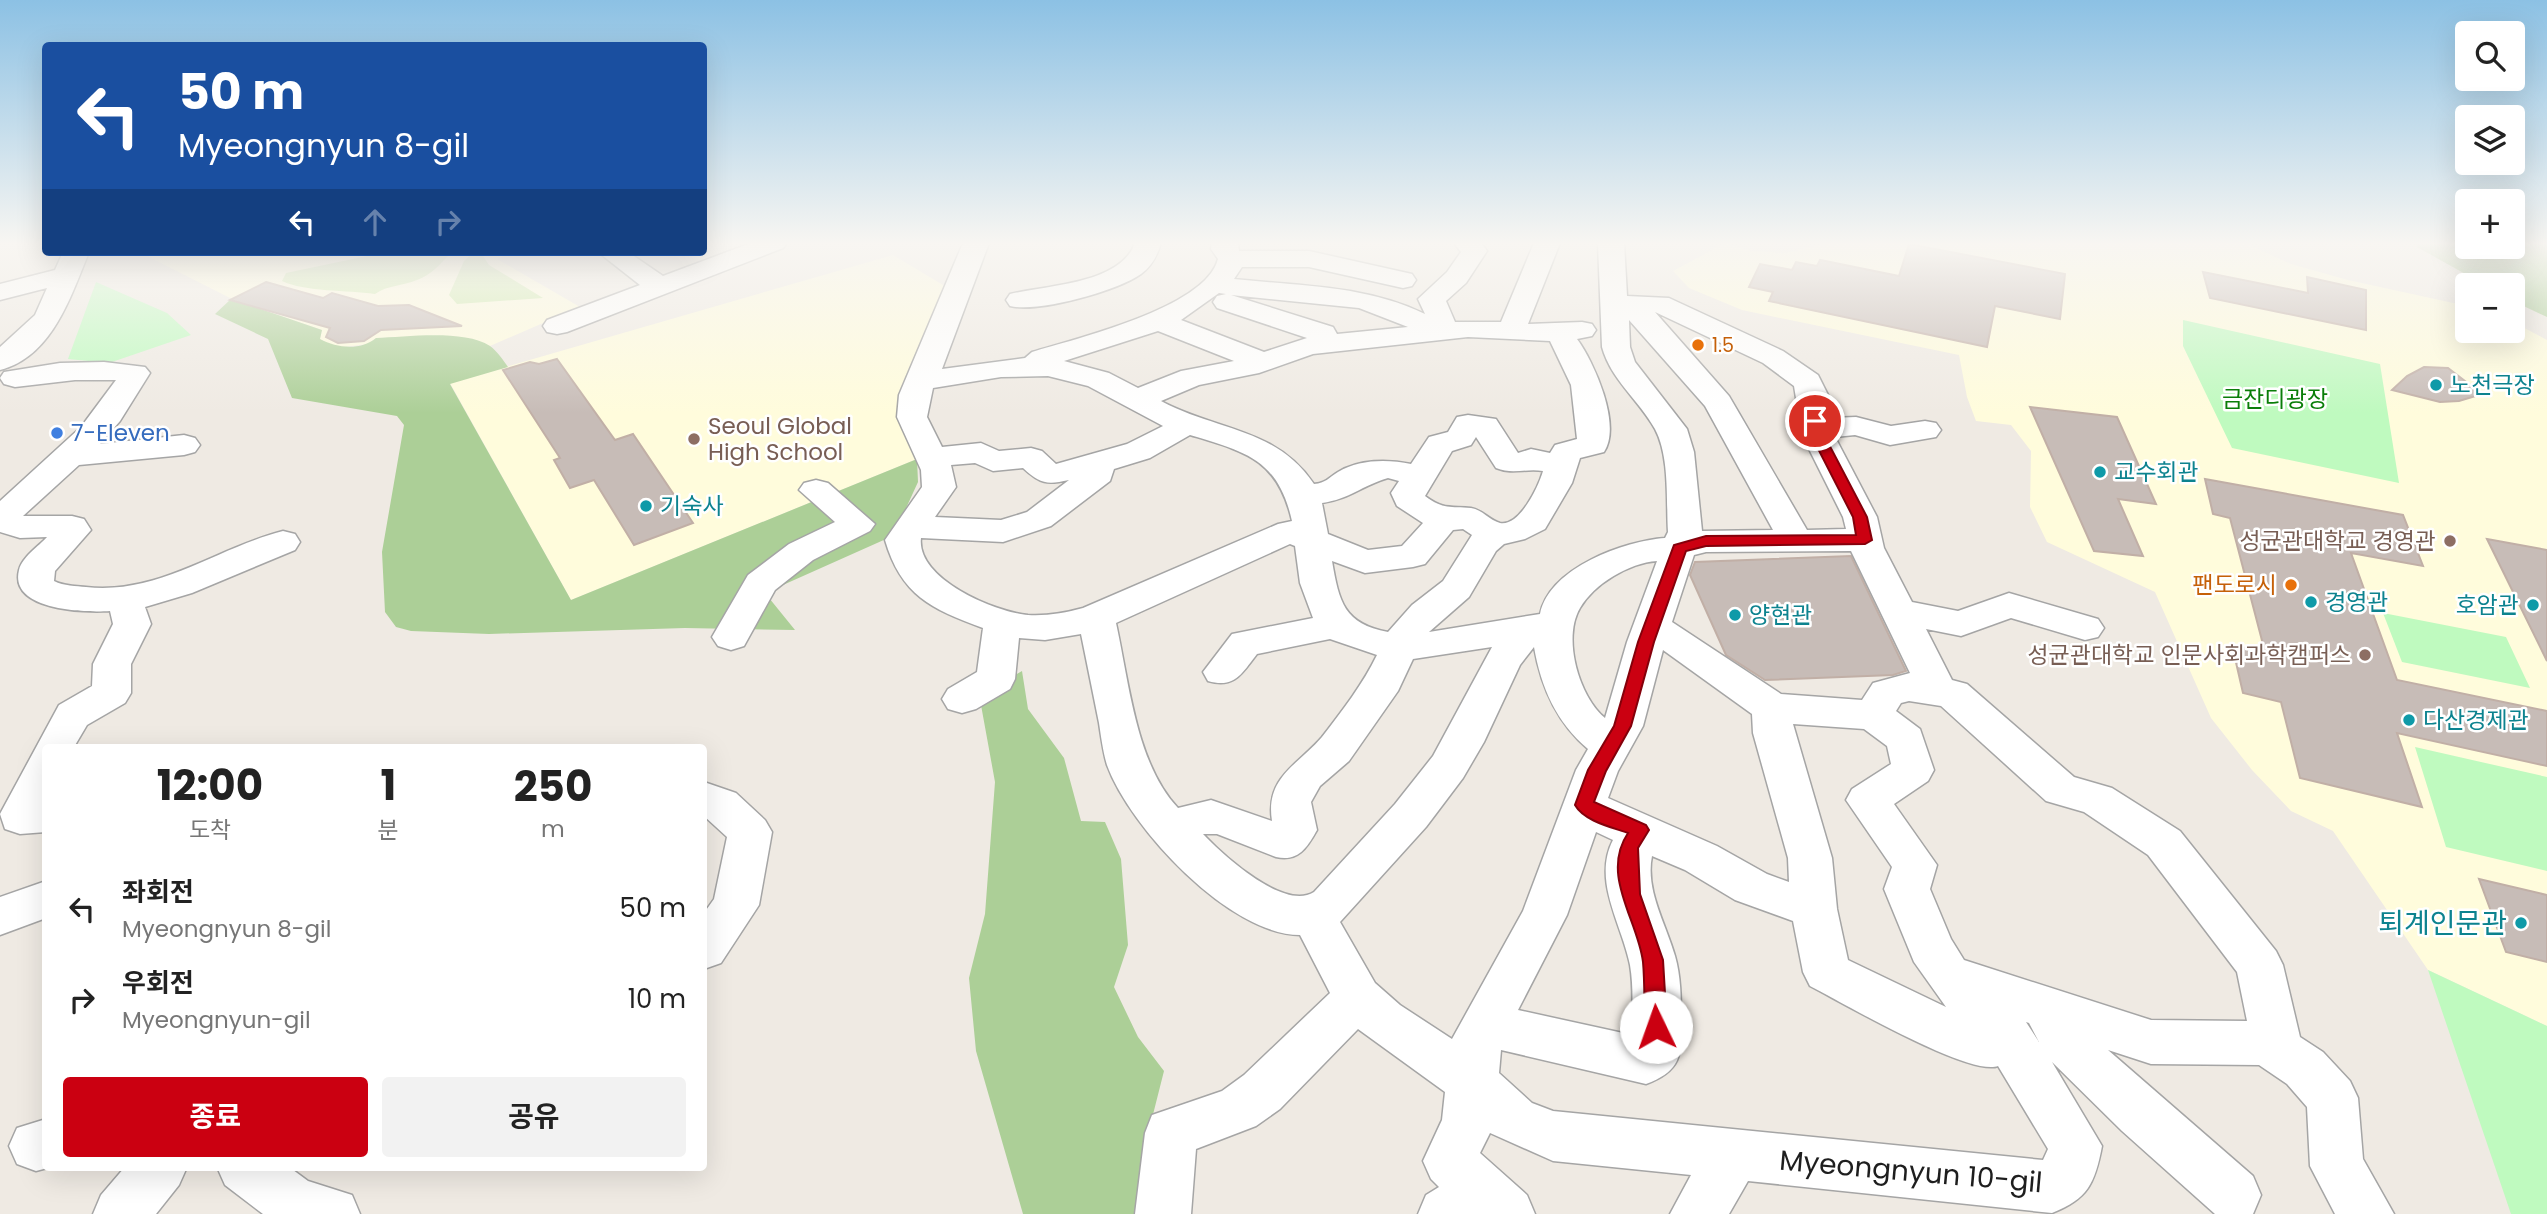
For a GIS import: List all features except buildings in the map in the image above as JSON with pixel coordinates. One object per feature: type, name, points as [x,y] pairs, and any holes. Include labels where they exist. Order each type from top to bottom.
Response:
[{"type":"street","points":[[5,379],[26,332],[47,300]]},
{"type":"street","points":[[557,326],[625,300]]},
{"type":"street","points":[[954,300],[914,395],[912,418],[932,457],[939,487],[902,540],[911,568],[940,594],[988,618],[1026,627],[1071,625],[1096,617],[1290,531],[1365,562],[1402,559],[1413,556],[1445,519]]},
{"type":"street","points":[[1031,367],[1042,358],[1158,321],[1192,300]]},
{"type":"street","points":[[1237,300],[1323,333],[1318,346]]},
{"type":"street","points":[[1345,300],[1380,305],[1438,331]]},
{"type":"street","points":[[1380,305],[1385,300]]},
{"type":"street","points":[[1432,300],[1442,320],[1438,331]]},
{"type":"street","points":[[1511,332],[1524,300]]},
{"type":"street","points":[[1478,1207],[1450,1161],[1468,1122],[1477,1039],[1544,915],[1584,805],[1623,726],[1651,627],[1685,532],[1678,452],[1671,429],[1621,363],[1613,300]]},
{"type":"street","points":[[1138,399],[1182,380],[1249,368],[1287,352],[1318,346],[1395,339],[1438,331],[1558,332],[1659,304],[1773,357],[1807,381],[1813,396],[1817,429],[1860,517],[1865,540],[1938,691]]},
{"type":"street","points":[[1614,318],[1642,315],[1718,402],[1796,540]]},
{"type":"street","points":[[1158,321],[1263,362]]},
{"type":"street","points":[[1558,332],[1586,376],[1594,419],[1593,445],[1566,452],[1556,482],[1533,522],[1513,533],[1494,534],[1469,518],[1445,519],[1419,508],[1409,499],[1408,493],[1440,444],[1460,438],[1468,424],[1485,426],[1507,461],[1514,464],[1531,459],[1560,465]]},
{"type":"street","points":[[922,380],[1031,367],[1093,375],[1187,423],[1250,444],[1280,462],[1297,484],[1312,520],[1316,582],[1327,612],[1345,632],[1387,647],[1429,648],[1506,629],[1548,624]]},
{"type":"street","points":[[5,379],[64,370],[100,368],[135,373],[124,395],[66,457],[0,520],[20,527],[72,526],[74,530],[37,568],[36,586],[45,592],[82,600],[124,599],[201,578],[282,542]]},
{"type":"street","points":[[932,457],[981,453],[993,461],[1031,458],[1049,475],[1147,450],[1187,423]]},
{"type":"street","points":[[1817,429],[1856,426],[1890,436],[1925,430]]},
{"type":"street","points":[[66,457],[184,445]]},
{"type":"street","points":[[912,527],[1003,531],[1039,519],[1098,474],[1097,463]]},
{"type":"street","points":[[1301,496],[1337,491],[1351,478],[1387,468],[1419,477]]},
{"type":"street","points":[[732,637],[761,583],[801,552],[858,524],[816,490]]},
{"type":"street","points":[[1172,830],[1205,816],[1223,820],[1271,841],[1286,842],[1295,830],[1290,802],[1305,775],[1334,750],[1384,681],[1405,635],[1425,614],[1457,589],[1482,545],[1494,534]]},
{"type":"street","points":[[1096,617],[1128,765],[1153,809],[1214,875],[1283,916],[1313,916],[1331,905],[1418,805],[1463,742],[1492,680],[1520,638],[1548,624],[1580,583],[1618,560],[1641,551],[1679,548],[1706,541],[1865,540]]},
{"type":"street","points":[[56,744],[73,715],[111,693],[112,664],[132,624],[124,599]]},
{"type":"street","points":[[1898,611],[1961,624],[2009,605],[2085,628]]},
{"type":"street","points":[[962,699],[996,679],[1002,621]]},
{"type":"street","points":[[1222,672],[1245,643],[1318,630],[1336,622]]},
{"type":"street","points":[[1548,624],[1560,682],[1585,724],[1611,746]]},
{"type":"street","points":[[1651,627],[1680,641],[1735,684],[1773,708],[1872,715],[1906,739],[1913,771],[1867,800],[1915,865],[1907,889],[1931,948],[1947,974],[1974,1004],[1989,1047],[1951,1034],[1827,972],[1814,909],[1810,858],[1773,733],[1773,708]]},
{"type":"street","points":[[1872,715],[1887,693],[1909,687],[1953,694],[2061,790],[2097,799],[2164,843],[2259,965],[2278,1050]]},
{"type":"street","points":[[42,771],[20,817],[42,815]]},
{"type":"street","points":[[707,799],[721,805],[750,832],[736,905],[707,945]]},
{"type":"street","points":[[1584,805],[1608,819],[1640,830],[1701,858],[1751,887],[1814,909]]},
{"type":"street","points":[[1485,1024],[1646,1060],[1657,1050],[1653,960],[1630,894],[1629,847],[1640,830]]},
{"type":"street","points":[[1163,1214],[1171,1133],[1238,1109],[1262,1092],[1318,1034],[1358,998],[1313,916]]},
{"type":"street","points":[[1947,974],[2151,1042],[2267,1043],[2305,1068],[2332,1098],[2337,1166],[2366,1214]]},
{"type":"street","name":"Myeongnyun 10-gil","points":[[1358,998],[1383,1020],[1471,1081],[1513,1120],[1553,1136],[2052,1187],[2070,1171],[2075,1146],[1997,1019],[1947,974]]},
{"type":"street","points":[[2047,1009],[2064,1041],[2140,1114],[2234,1195]]},
{"type":"street","points":[[1698,1214],[1734,1155]]},
{"type":"street","points":[[121,1214],[157,1171]]},
{"type":"street","points":[[249,1171],[295,1204],[332,1214]]},
{"type":"shaded area","points":[[234,300],[567,300],[580,307],[490,346],[473,340],[443,336],[376,338],[368,344],[336,348],[320,339],[322,330]]},
{"type":"shaded area","name":"Seoul Global High School","points":[[738,300],[946,300],[917,459],[571,600],[450,383]]},
{"type":"shaded area","name":"성균관대학교 인문사회과학캠퍼스","points":[[1717,300],[2438,300],[2455,303],[2455,343],[2525,343],[2525,328],[2547,340],[2547,1026],[2428,970],[2333,831],[2291,811],[2252,770],[2211,718],[2155,592],[2047,542],[2030,507],[2031,451],[2011,425],[1976,421],[1967,397],[1959,355],[1742,310]]},
{"type":"green space","points":[[90,300],[136,300],[167,313],[191,335],[109,363],[68,359]]},
{"type":"green space","points":[[233,300],[322,330],[320,339],[341,346],[363,345],[376,338],[435,335],[465,337],[493,348],[508,367],[450,384],[571,600],[917,459],[918,482],[902,517],[886,539],[765,593],[795,630],[685,628],[489,634],[411,631],[396,627],[385,612],[382,552],[404,425],[397,416],[292,398],[268,339],[215,314]]},
{"type":"green space","points":[[453,300],[519,300],[457,304]]},
{"type":"green space","points":[[2525,300],[2547,300],[2547,317],[2525,307]]},
{"type":"green space","name":"금잔디광장","points":[[2183,320],[2380,364],[2399,483],[2232,448],[2183,346]]},
{"type":"green space","points":[[2383,613],[2506,637],[2530,688],[2402,662]]},
{"type":"green space","points":[[1022,671],[1028,709],[1064,758],[1081,821],[1105,822],[1121,859],[1128,945],[1114,987],[1138,1037],[1164,1071],[1143,1154],[1190,1214],[1023,1214],[976,1051],[969,978],[985,914],[995,782],[981,705],[991,689]]},
{"type":"green space","points":[[2415,747],[2547,777],[2547,871],[2446,847]]},
{"type":"green space","points":[[2428,970],[2547,1026],[2547,1214],[2511,1214]]},
{"type":"place","name":"1.5","points":[[1698,345]]},
{"type":"place","name":"노천극장","points":[[2436,385]]},
{"type":"place","name":"7-Eleven","points":[[57,433]]},
{"type":"place","name":"Seoul Global High School","points":[[694,439]]},
{"type":"place","name":"교수회관","points":[[2100,472]]},
{"type":"place","name":"기숙사","points":[[646,506]]},
{"type":"place","name":"성균관대학교 경영관","points":[[2450,541]]},
{"type":"place","name":"팬도로시","points":[[2291,585]]},
{"type":"place","name":"경영관","points":[[2311,602]]},
{"type":"place","name":"호암관","points":[[2533,605]]},
{"type":"place","name":"양현관","points":[[1735,615]]},
{"type":"place","name":"성균관대학교 인문사회과학캠퍼스","points":[[2365,655]]},
{"type":"place","name":"다산경제관","points":[[2409,720]]},
{"type":"place","name":"퇴계인문관","points":[[2521,923]]},
{"type":"route","points":[[1656,1027],[1653,960],[1630,894],[1629,847],[1640,830],[1608,819],[1584,805],[1597,770],[1623,726],[1646,642],[1679,548],[1706,541],[1865,540],[1860,517],[1818,435],[1815,421]]}]
